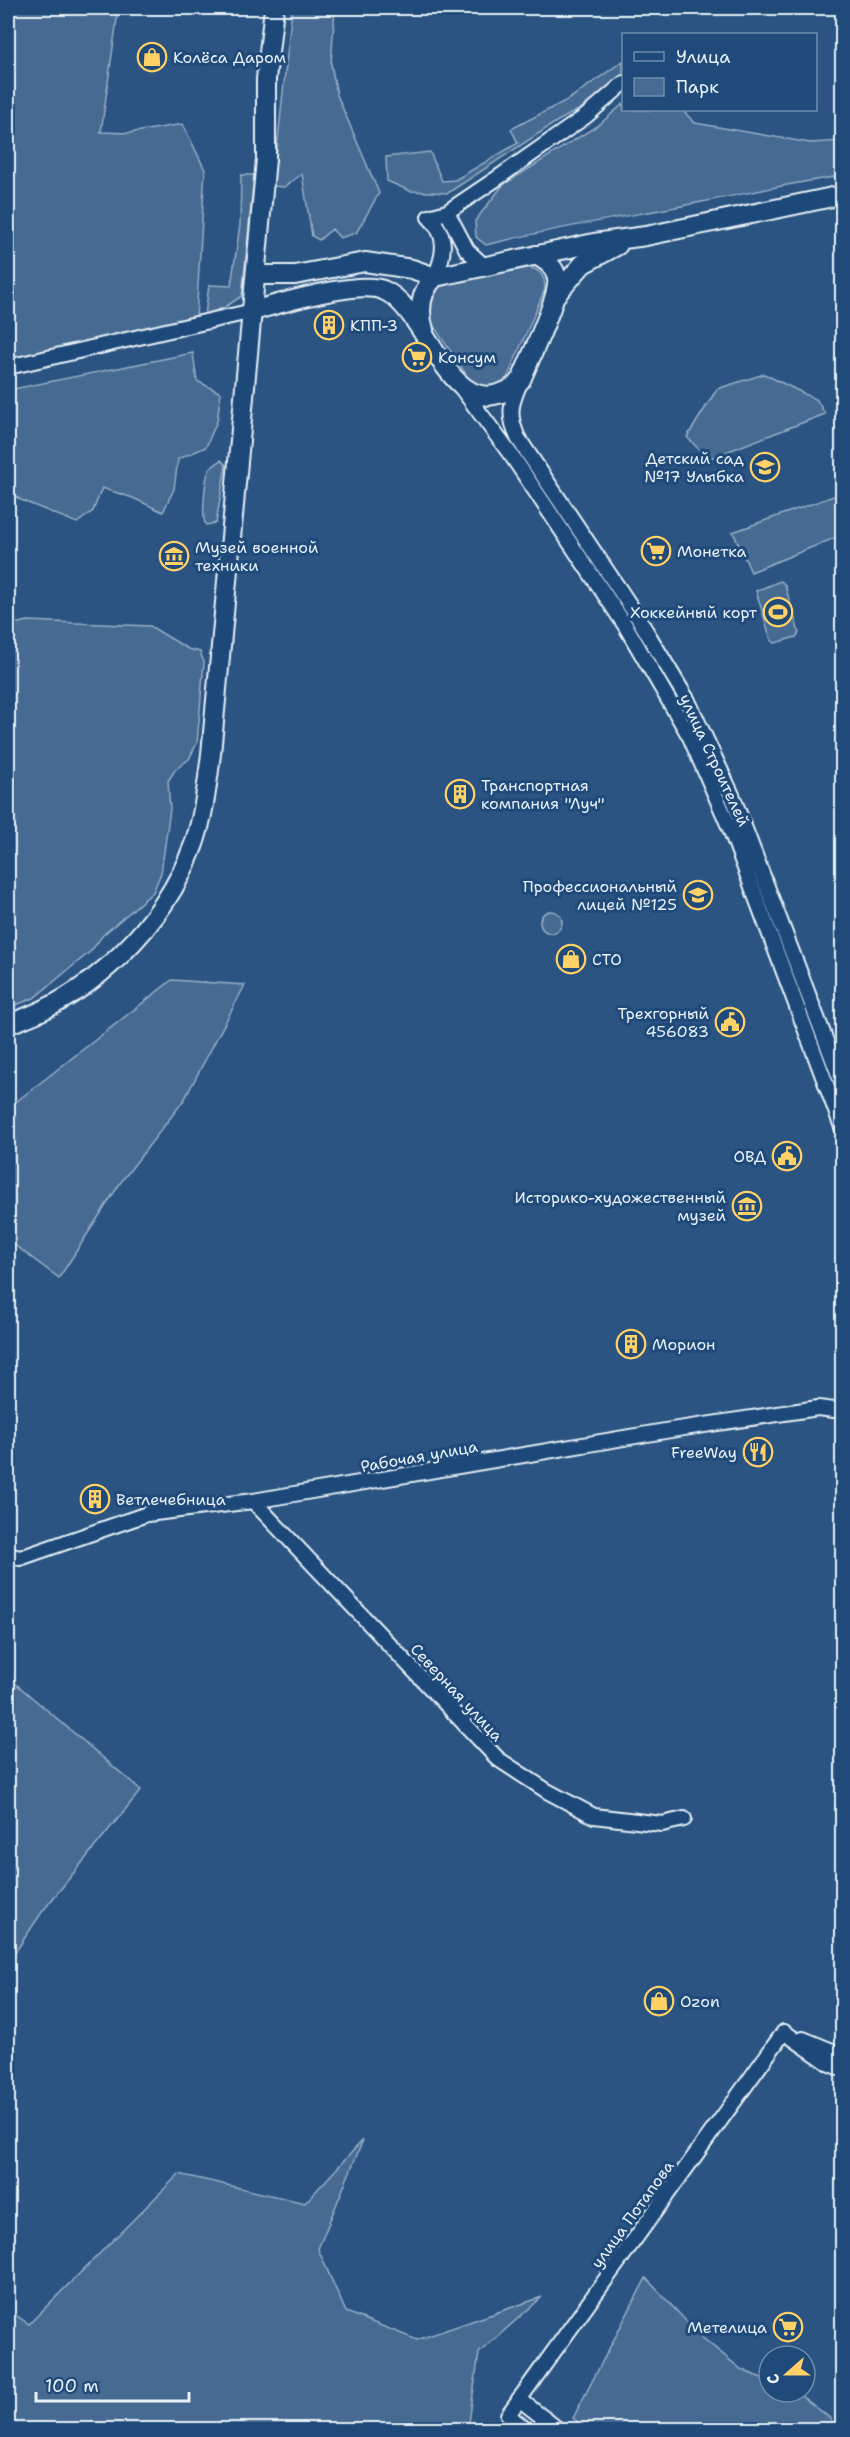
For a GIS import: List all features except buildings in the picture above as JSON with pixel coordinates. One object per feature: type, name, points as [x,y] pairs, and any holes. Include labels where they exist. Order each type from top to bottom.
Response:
[{"type":"main road","points":[[8,1024],[45,1010],[64,999],[97,975],[124,951],[167,899],[194,844],[204,809],[253,310],[266,159],[266,79],[274,8]]},
{"type":"main road","points":[[256,275],[295,275],[368,262],[412,269],[435,277],[594,243],[646,236],[843,195]]},
{"type":"main road","points":[[555,296],[583,264],[607,250],[646,236]]},
{"type":"main road","points":[[253,310],[300,298],[370,286],[385,290],[399,301],[455,379],[468,391],[483,396],[510,390],[521,380],[555,296],[558,281],[554,269],[536,255]]},
{"type":"main road","points":[[427,340],[420,312],[421,302],[424,291],[435,277]]},
{"type":"street","points":[[435,277],[444,248],[443,235],[438,225],[429,217],[447,212],[586,116],[622,85]]},
{"type":"street","points":[[447,212],[467,250],[485,267]]},
{"type":"street","points":[[8,367],[253,310]]},
{"type":"street","name":"улица Строителей","points":[[455,379],[489,429],[513,459],[625,625],[690,737],[731,831],[843,1127]]},
{"type":"street","name":"улица Строителей","points":[[521,380],[511,412],[512,424],[518,438],[637,616],[688,701],[732,795],[843,1083]]},
{"type":"street","name":"Рабочая улица","points":[[8,1555],[20,1558],[147,1514],[254,1501],[671,1430],[818,1408],[843,1411]]},
{"type":"street","name":"Северная улица","points":[[254,1501],[498,1759],[547,1791],[594,1816],[662,1824],[684,1819]]},
{"type":"street","points":[[784,2032],[843,2055]]},
{"type":"street","points":[[784,2032],[830,2064],[843,2069]]},
{"type":"street","name":"улица Потапова","points":[[526,2430],[508,2415],[784,2032]]},
{"type":"street","points":[[519,2399],[559,2430]]},
{"type":"green space","points":[[8,8],[150,8],[118,12],[101,132],[129,133],[183,124],[205,170],[196,319],[8,359]]},
{"type":"green space","points":[[292,8],[335,8],[331,64],[337,95],[379,193],[356,233],[340,238],[332,229],[319,240],[312,236],[302,174],[284,187],[273,186]]},
{"type":"green space","points":[[622,62],[622,76],[591,103],[556,122],[448,193],[410,191],[387,181],[386,157],[430,152],[442,181],[455,180],[518,143],[511,129],[569,99]]},
{"type":"green space","points":[[622,105],[622,111],[683,111],[695,123],[810,143],[842,141],[842,176],[567,227],[486,245],[476,237],[475,221],[503,185],[600,124]]},
{"type":"green space","points":[[241,175],[254,175],[242,296],[225,307],[205,315],[209,285],[231,286],[240,225]]},
{"type":"green space","points":[[524,267],[540,273],[544,279],[545,289],[508,376],[502,385],[488,389],[471,382],[433,325],[429,317],[431,293],[442,284]]},
{"type":"green space","points":[[193,353],[197,381],[221,393],[217,421],[206,447],[178,459],[174,489],[163,512],[133,498],[102,488],[93,511],[77,523],[21,500],[8,491],[8,390]]},
{"type":"green space","points":[[764,374],[817,400],[825,414],[708,459],[687,437],[717,389]]},
{"type":"green space","points":[[221,460],[226,465],[216,523],[206,525],[204,497],[208,473]]},
{"type":"green space","points":[[842,493],[842,535],[751,572],[733,532]]},
{"type":"green space","name":"Хоккейный корт","points":[[781,581],[785,585],[799,633],[796,637],[775,643],[771,640],[756,591]]},
{"type":"green space","points":[[28,621],[150,626],[188,649],[200,652],[204,662],[197,743],[189,759],[175,770],[168,781],[170,809],[161,873],[153,892],[103,935],[91,951],[34,998],[8,1008],[8,625]]},
{"type":"green space","points":[[551,911],[559,914],[562,922],[559,930],[551,933],[543,930],[540,922],[543,914]]},
{"type":"green space","points":[[172,980],[245,985],[184,1100],[121,1182],[59,1278],[13,1244],[8,1249],[8,1108]]},
{"type":"green space","points":[[8,1677],[141,1790],[42,1912],[8,1963]]},
{"type":"green space","points":[[363,2140],[318,2249],[346,2312],[417,2340],[542,2297],[479,2353],[468,2429],[8,2429],[8,2310],[29,2324],[179,2174],[305,2203]]},
{"type":"green space","points":[[646,2278],[699,2335],[742,2370],[757,2376],[757,2404],[812,2404],[830,2418],[837,2429],[588,2430],[573,2418]]},
{"type":"place","name":"Колёса Даром","points":[[152,57]]},
{"type":"place","name":"КПП-3","points":[[329,325]]},
{"type":"place","name":"Консум","points":[[417,357]]},
{"type":"place","name":"Детский сад №17 Улыбка","points":[[765,467]]},
{"type":"place","name":"Монетка","points":[[656,551]]},
{"type":"place","name":"Музей военной техники","points":[[174,556]]},
{"type":"place","name":"Хоккейный корт","points":[[778,612]]},
{"type":"place","name":"Транспортная компания \"Луч\"","points":[[460,794]]},
{"type":"place","name":"Профессиональный лицей №125","points":[[698,895]]},
{"type":"place","name":"СТО","points":[[571,959]]},
{"type":"place","name":"Трехгорный 456083","points":[[730,1022]]},
{"type":"place","name":"ОВД","points":[[787,1156]]},
{"type":"place","name":"Историко-художественный музей","points":[[747,1206]]},
{"type":"place","name":"Морион","points":[[631,1344]]},
{"type":"place","name":"FreeWay","points":[[758,1452]]},
{"type":"place","name":"Ветлечебница","points":[[95,1499]]},
{"type":"place","name":"Ozon","points":[[659,2001]]},
{"type":"place","name":"Метелица","points":[[788,2327]]}]
